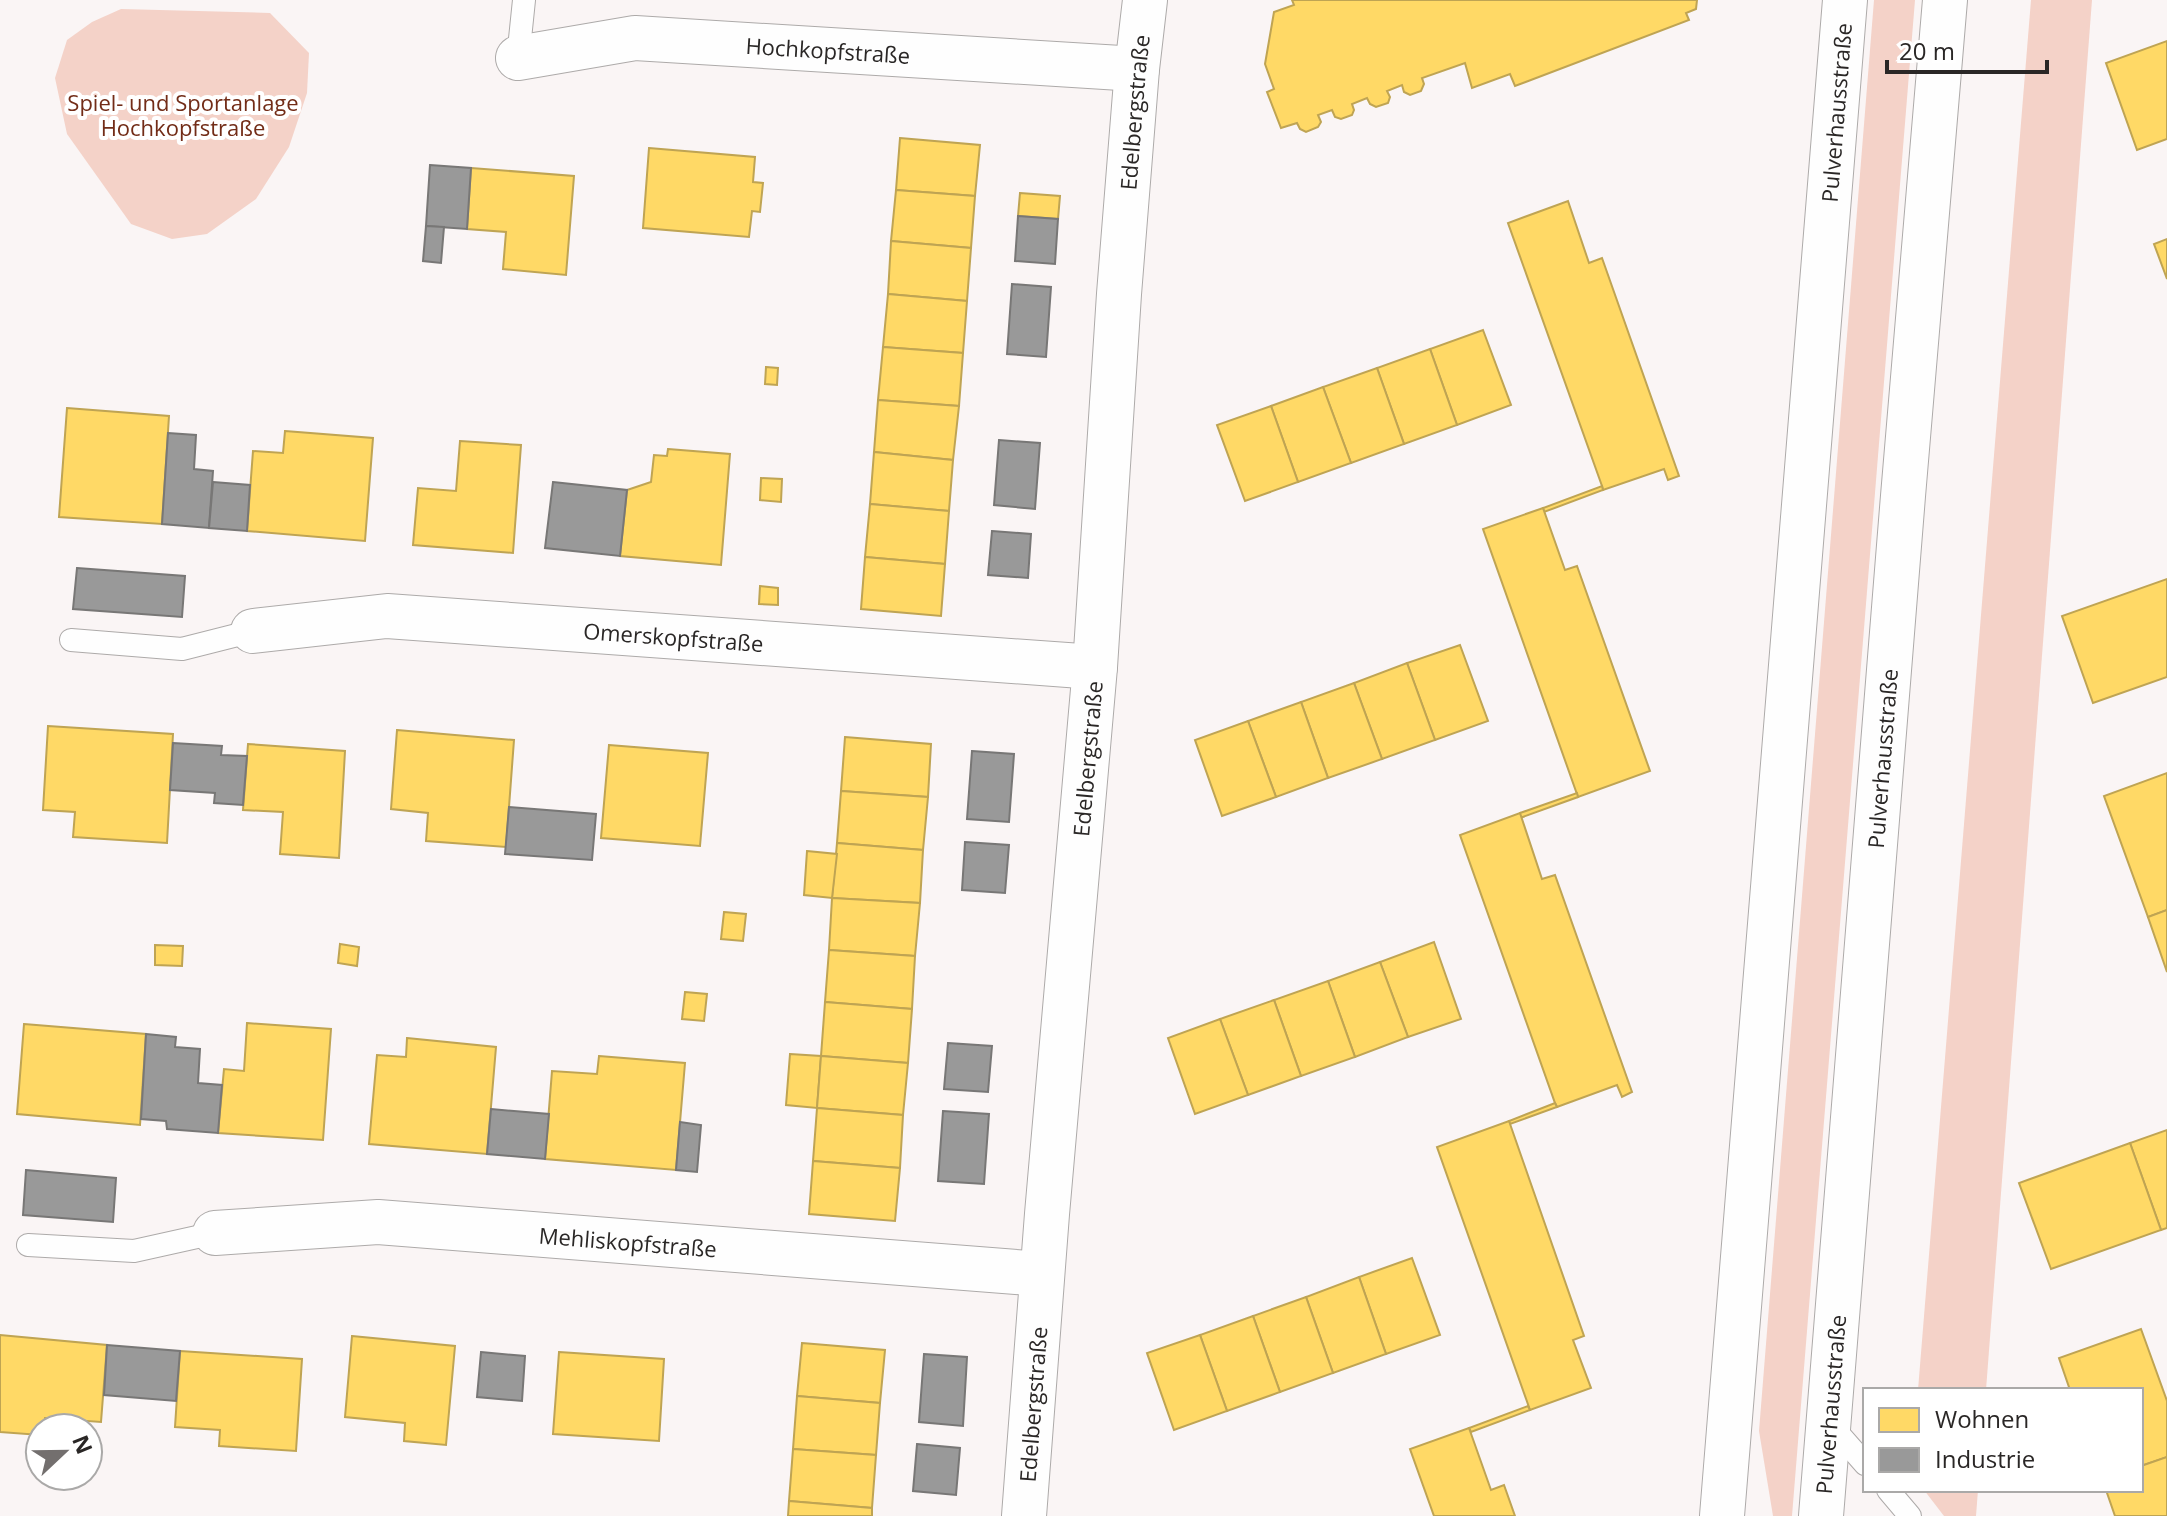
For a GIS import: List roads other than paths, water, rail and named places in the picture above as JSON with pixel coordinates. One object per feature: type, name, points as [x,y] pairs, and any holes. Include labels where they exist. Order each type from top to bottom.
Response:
[{"type":"street","name":"Edelbergstraße","points":[[1024,1516],[1095,667],[1119,294],[1145,0]]},
{"type":"street","name":"Pulverhausstraße","points":[[1722,1516],[1845,0]]},
{"type":"street","name":"Pulverhausstraße","points":[[1821,1516],[1945,0]]},
{"type":"street","name":"Hochkopfstraße","points":[[518,58],[635,38],[1137,69]]},
{"type":"street","name":"Omerskopfstraße","points":[[253,631],[387,616],[1095,667]]},
{"type":"street","name":"Mehliskopfstraße","points":[[215,1233],[378,1222],[1042,1274]]},
{"type":"lane","points":[[518,58],[524,0]]},
{"type":"lane","points":[[71,640],[182,649],[253,631]]},
{"type":"lane","points":[[28,1245],[134,1251],[215,1233]]},
{"type":"lane","points":[[1829,1423],[1863,1462]]},
{"type":"lane","points":[[1890,1492],[1910,1516]]},
{"type":"park label","name":"Spiel- und Sportanlage Hochkopfstraße","points":[[183,114]]}]
